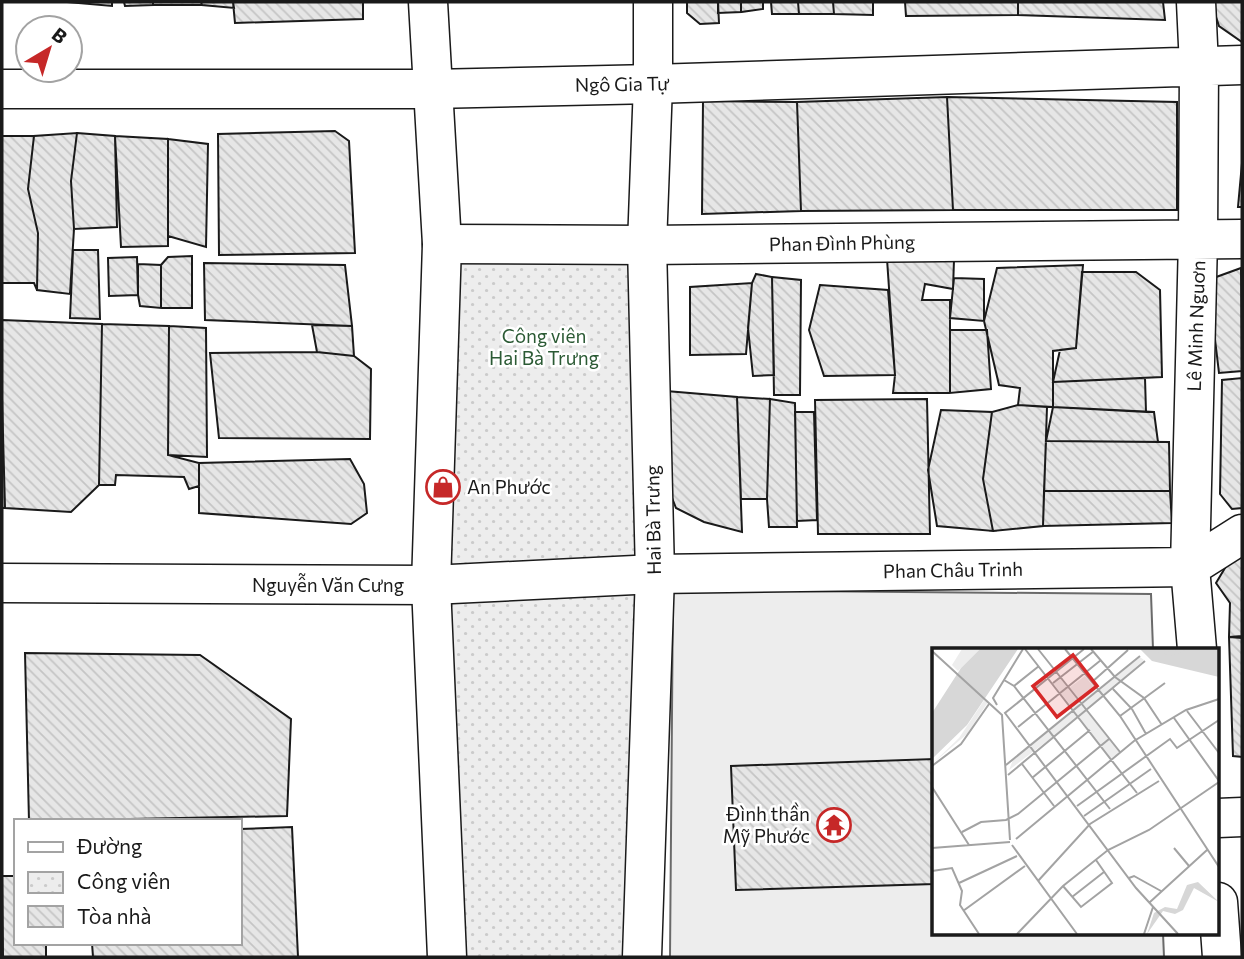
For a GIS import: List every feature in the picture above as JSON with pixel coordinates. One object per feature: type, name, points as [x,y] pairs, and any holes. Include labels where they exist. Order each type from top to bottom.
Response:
[{"type":"street","points":[[428,2],[442,244],[431,585],[447,957]]},
{"type":"street","name":"Hai Bà Trưng","points":[[642,957],[655,573],[647,245],[653,2]]},
{"type":"street","name":"Lê Minh Nguơn","points":[[1196,2],[1199,66],[1198,239],[1189,567],[1197,648]]},
{"type":"street","name":"Ngô Gia Tự","points":[[2,89],[432,89],[1242,65]]},
{"type":"street","name":"Phan Đình Phùng","points":[[442,244],[647,245],[1242,239]]},
{"type":"street","points":[[1189,567],[1242,534]]},
{"type":"street","name":"Phan Châu Trinh","points":[[655,573],[1189,567]]},
{"type":"street","name":"Nguyễn Văn Cưng","points":[[2,583],[431,585],[655,573]]},
{"type":"street","points":[[1220,818],[1242,817]]},
{"type":"street","points":[[1220,930],[1222,957]]},
{"type":"shaded area","points":[[673,590],[1151,594],[1153,648],[932,648],[932,934],[1163,934],[1164,957],[670,957]]},
{"type":"green space","name":"Công viên Hai Bà Trưng","points":[[442,244],[647,245],[640,957],[445,957]]},
{"type":"building","points":[[67,2],[112,2],[112,6]]},
{"type":"building","points":[[124,2],[153,2],[153,5],[125,6]]},
{"type":"building","points":[[153,2],[201,2],[202,5],[153,5]]},
{"type":"building","points":[[201,2],[233,2],[234,8],[202,5]]},
{"type":"building","points":[[233,2],[363,2],[363,19],[235,23]]},
{"type":"building","points":[[687,2],[718,2],[719,23],[700,24],[687,13]]},
{"type":"building","points":[[718,2],[741,2],[741,12],[718,13]]},
{"type":"building","points":[[741,2],[763,2],[763,9],[741,12]]},
{"type":"building","points":[[771,2],[798,2],[799,14],[772,14]]},
{"type":"building","points":[[798,2],[833,2],[834,14],[799,14]]},
{"type":"building","points":[[833,2],[873,2],[873,15],[834,14]]},
{"type":"building","points":[[905,2],[1018,2],[1018,15],[906,16]]},
{"type":"building","points":[[1018,2],[1163,2],[1165,20],[1018,15]]},
{"type":"building","points":[[1211,2],[1242,2],[1242,42],[1219,26]]},
{"type":"building","points":[[947,97],[1177,102],[1177,210],[953,210]]},
{"type":"building","points":[[947,97],[953,210],[801,211],[797,102]]},
{"type":"building","points":[[703,101],[797,102],[801,211],[702,214]]},
{"type":"building","points":[[335,131],[349,141],[355,253],[219,255],[218,134]]},
{"type":"building","points":[[77,133],[71,181],[74,229],[70,294],[37,290],[38,233],[28,189],[34,136]]},
{"type":"building","points":[[77,133],[115,136],[117,227],[74,229],[71,181]]},
{"type":"building","points":[[2,136],[34,136],[28,189],[38,233],[37,290],[34,283],[2,283]]},
{"type":"building","points":[[115,136],[168,139],[168,246],[121,247]]},
{"type":"building","points":[[168,139],[208,144],[206,247],[168,236]]},
{"type":"building","points":[[1242,163],[1242,207],[1238,207]]},
{"type":"building","points":[[73,250],[98,250],[100,319],[70,318]]},
{"type":"building","points":[[192,256],[192,308],[161,308],[161,265],[168,257]]},
{"type":"building","points":[[137,257],[138,295],[109,296],[108,258]]},
{"type":"building","points":[[887,259],[954,260],[953,289],[925,284],[922,300],[950,300],[950,393],[893,393],[895,375]]},
{"type":"building","points":[[204,263],[345,265],[352,326],[205,320]]},
{"type":"building","points":[[138,264],[161,265],[161,308],[140,306]]},
{"type":"building","points":[[1083,265],[1076,348],[1053,351],[1053,407],[1018,405],[1020,388],[999,385],[984,321],[997,268]]},
{"type":"building","points":[[1241,268],[1242,371],[1219,373],[1208,280]]},
{"type":"building","points":[[1082,272],[1136,272],[1160,290],[1162,377],[1053,382],[1060,350],[1076,348]]},
{"type":"building","points":[[756,274],[772,277],[774,375],[753,376],[748,328],[752,283]]},
{"type":"building","points":[[772,277],[801,280],[800,395],[774,395]]},
{"type":"building","points":[[954,278],[984,279],[984,321],[950,318]]},
{"type":"building","points":[[752,283],[746,354],[690,355],[690,287]]},
{"type":"building","points":[[820,285],[888,290],[895,375],[824,376],[809,330]]},
{"type":"building","points":[[2,320],[102,324],[99,485],[71,512],[5,508]]},
{"type":"building","points":[[102,324],[169,326],[168,455],[199,463],[199,486],[189,489],[184,477],[116,475],[115,485],[99,485]]},
{"type":"building","points":[[312,325],[352,326],[354,356],[317,352]]},
{"type":"building","points":[[169,326],[206,328],[207,457],[168,455]]},
{"type":"building","points":[[950,330],[987,330],[991,389],[950,393]]},
{"type":"building","points":[[317,352],[354,356],[371,369],[370,439],[219,438],[210,353]]},
{"type":"building","points":[[1145,378],[1146,412],[1053,407],[1053,382]]},
{"type":"building","points":[[1242,378],[1242,508],[1232,509],[1220,494],[1222,380]]},
{"type":"building","points":[[666,391],[737,397],[742,532],[704,522],[676,508],[665,480]]},
{"type":"building","points":[[737,397],[770,399],[767,499],[741,499]]},
{"type":"building","points":[[2,398],[5,508],[2,508]]},
{"type":"building","points":[[770,399],[795,403],[797,527],[769,527],[767,499]]},
{"type":"building","points":[[927,399],[930,534],[818,534],[815,400]]},
{"type":"building","points":[[1018,405],[1047,407],[1043,526],[993,531],[983,479],[992,412]]},
{"type":"building","points":[[1053,407],[1154,412],[1158,442],[1046,441]]},
{"type":"building","points":[[941,410],[992,412],[983,479],[993,531],[937,526],[928,470]]},
{"type":"building","points":[[795,412],[814,412],[817,520],[797,521]]},
{"type":"building","points":[[1046,441],[1169,442],[1170,491],[1044,491]]},
{"type":"building","points":[[350,459],[364,484],[367,513],[351,524],[199,513],[199,463]]},
{"type":"building","points":[[1044,491],[1170,491],[1172,523],[1043,526]]},
{"type":"building","points":[[1237,548],[1242,548],[1242,636],[1229,637],[1230,603],[1216,583]]},
{"type":"building","points":[[1229,637],[1242,638],[1242,757],[1233,756]]},
{"type":"building","points":[[25,653],[200,655],[291,719],[287,816],[29,819]]},
{"type":"building","name":"Đình thần Mỹ Phước","points":[[932,759],[932,884],[736,890],[731,766]]},
{"type":"building","points":[[292,827],[298,957],[93,957],[92,945],[242,945],[242,829]]},
{"type":"building","points":[[2,876],[14,876],[14,945],[46,945],[46,957],[3,957]]},
{"type":"place","name":"An Phước","points":[[443,487]]},
{"type":"place","name":"Đình thần Mỹ Phước","points":[[834,825]]}]
